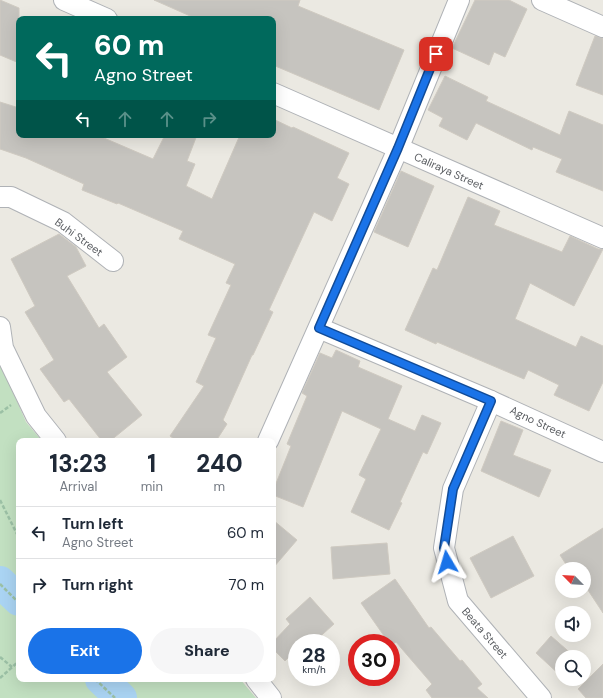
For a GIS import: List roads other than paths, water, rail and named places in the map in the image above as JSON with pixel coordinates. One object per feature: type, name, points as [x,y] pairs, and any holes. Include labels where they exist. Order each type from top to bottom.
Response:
[{"type":"street","points":[[64,0],[100,16]]},
{"type":"street","points":[[269,438],[398,148],[459,0]]},
{"type":"street","points":[[542,0],[603,27]]},
{"type":"street","name":"Caliraya Street","points":[[276,94],[603,238]]},
{"type":"street","name":"Buhi Street","points":[[0,197],[11,197],[63,222],[113,261]]},
{"type":"street","points":[[0,328],[4,348],[36,416],[54,438]]},
{"type":"street","name":"Agno Street","points":[[319,328],[491,401],[603,452]]},
{"type":"street","name":"Beata Street","points":[[491,401],[453,489],[444,548],[458,601],[541,698]]},
{"type":"street","points":[[258,682],[271,698]]},
{"type":"waterway","points":[[0,582],[16,597]]},
{"type":"waterway","points":[[104,682],[121,698]]}]
